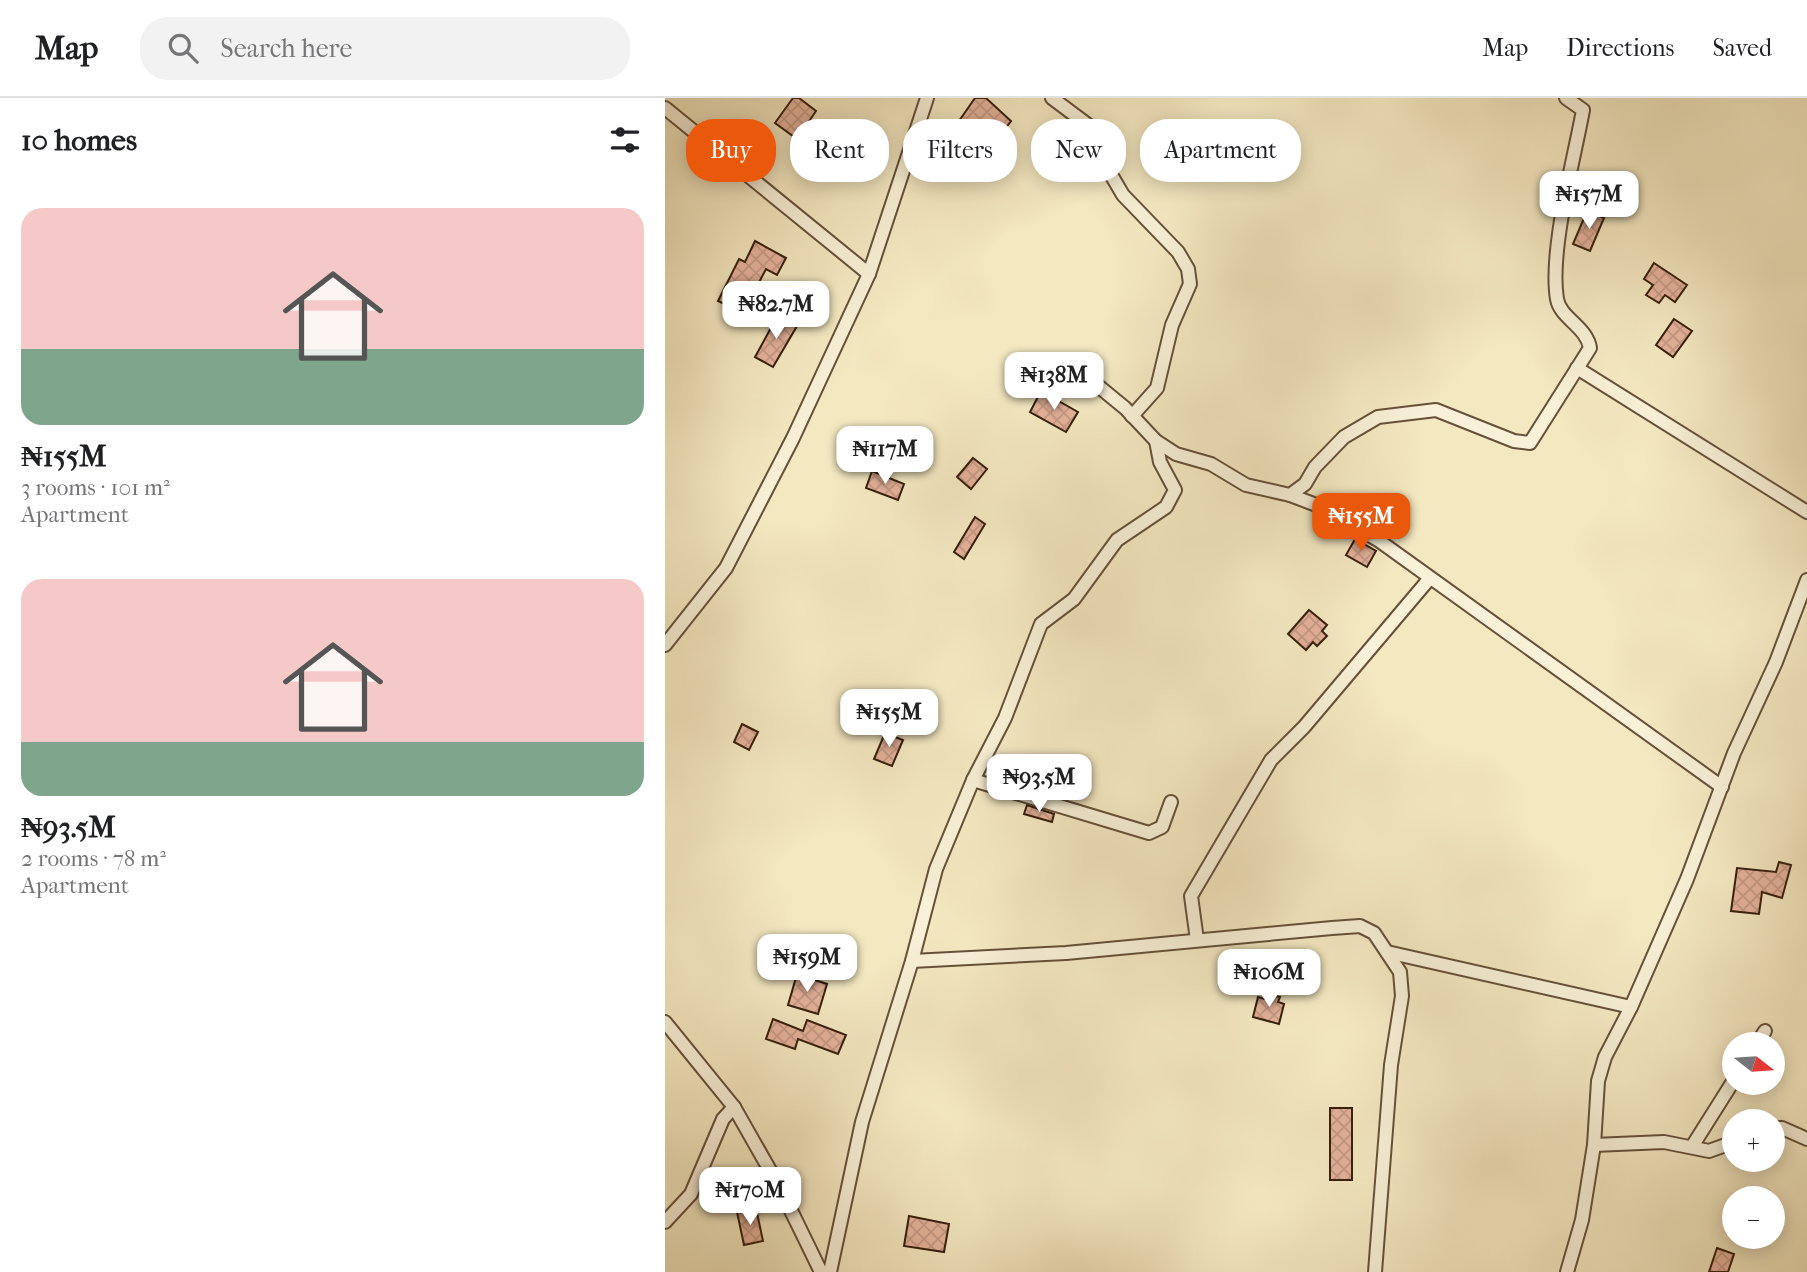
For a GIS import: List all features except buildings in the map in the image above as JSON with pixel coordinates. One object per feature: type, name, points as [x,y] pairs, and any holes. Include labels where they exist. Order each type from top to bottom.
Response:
[{"type":"street","points":[[665,645],[726,568],[793,439],[869,274],[927,98]]},
{"type":"street","points":[[1052,98],[1088,125],[1103,161],[1123,195],[1178,252],[1188,269],[1190,284],[1172,325],[1157,388],[1132,416]]},
{"type":"street","points":[[1290,495],[1305,484],[1315,467],[1344,437],[1378,417],[1436,410],[1514,441],[1530,443],[1590,348],[1589,339],[1557,301],[1557,253],[1583,110],[1566,98]]},
{"type":"street","points":[[665,108],[869,274]]},
{"type":"street","points":[[1577,368],[1807,512]]},
{"type":"street","points":[[1097,385],[1156,441],[1176,454],[1211,464],[1247,485],[1290,495],[1319,506],[1378,540],[1721,787]]},
{"type":"street","points":[[830,1272],[862,1122],[912,961],[936,869],[973,780],[1005,718],[1041,624],[1074,598],[1117,540],[1166,507],[1175,490],[1160,462],[1156,441]]},
{"type":"street","points":[[1160,462],[1176,454]]},
{"type":"street","points":[[1197,940],[1191,896],[1271,760],[1304,727],[1430,578]]},
{"type":"street","points":[[1567,1272],[1582,1220],[1594,1145],[1598,1081],[1605,1057],[1631,1007],[1706,833],[1721,787],[1776,662],[1807,580]]},
{"type":"street","points":[[973,780],[1149,833],[1162,827],[1171,802]]},
{"type":"street","points":[[912,961],[1066,953],[1360,926],[1374,933],[1400,972],[1402,996],[1391,1065],[1375,1272]]},
{"type":"street","points":[[1387,953],[1631,1007]]},
{"type":"street","points":[[665,1022],[734,1107],[780,1188],[821,1272]]},
{"type":"street","points":[[1693,1145],[1724,1096]]},
{"type":"street","points":[[665,1222],[691,1194],[723,1119],[734,1107]]},
{"type":"street","points":[[1785,1129],[1807,1139]]},
{"type":"street","points":[[1594,1145],[1664,1142],[1693,1145],[1709,1151],[1722,1146]]}]
